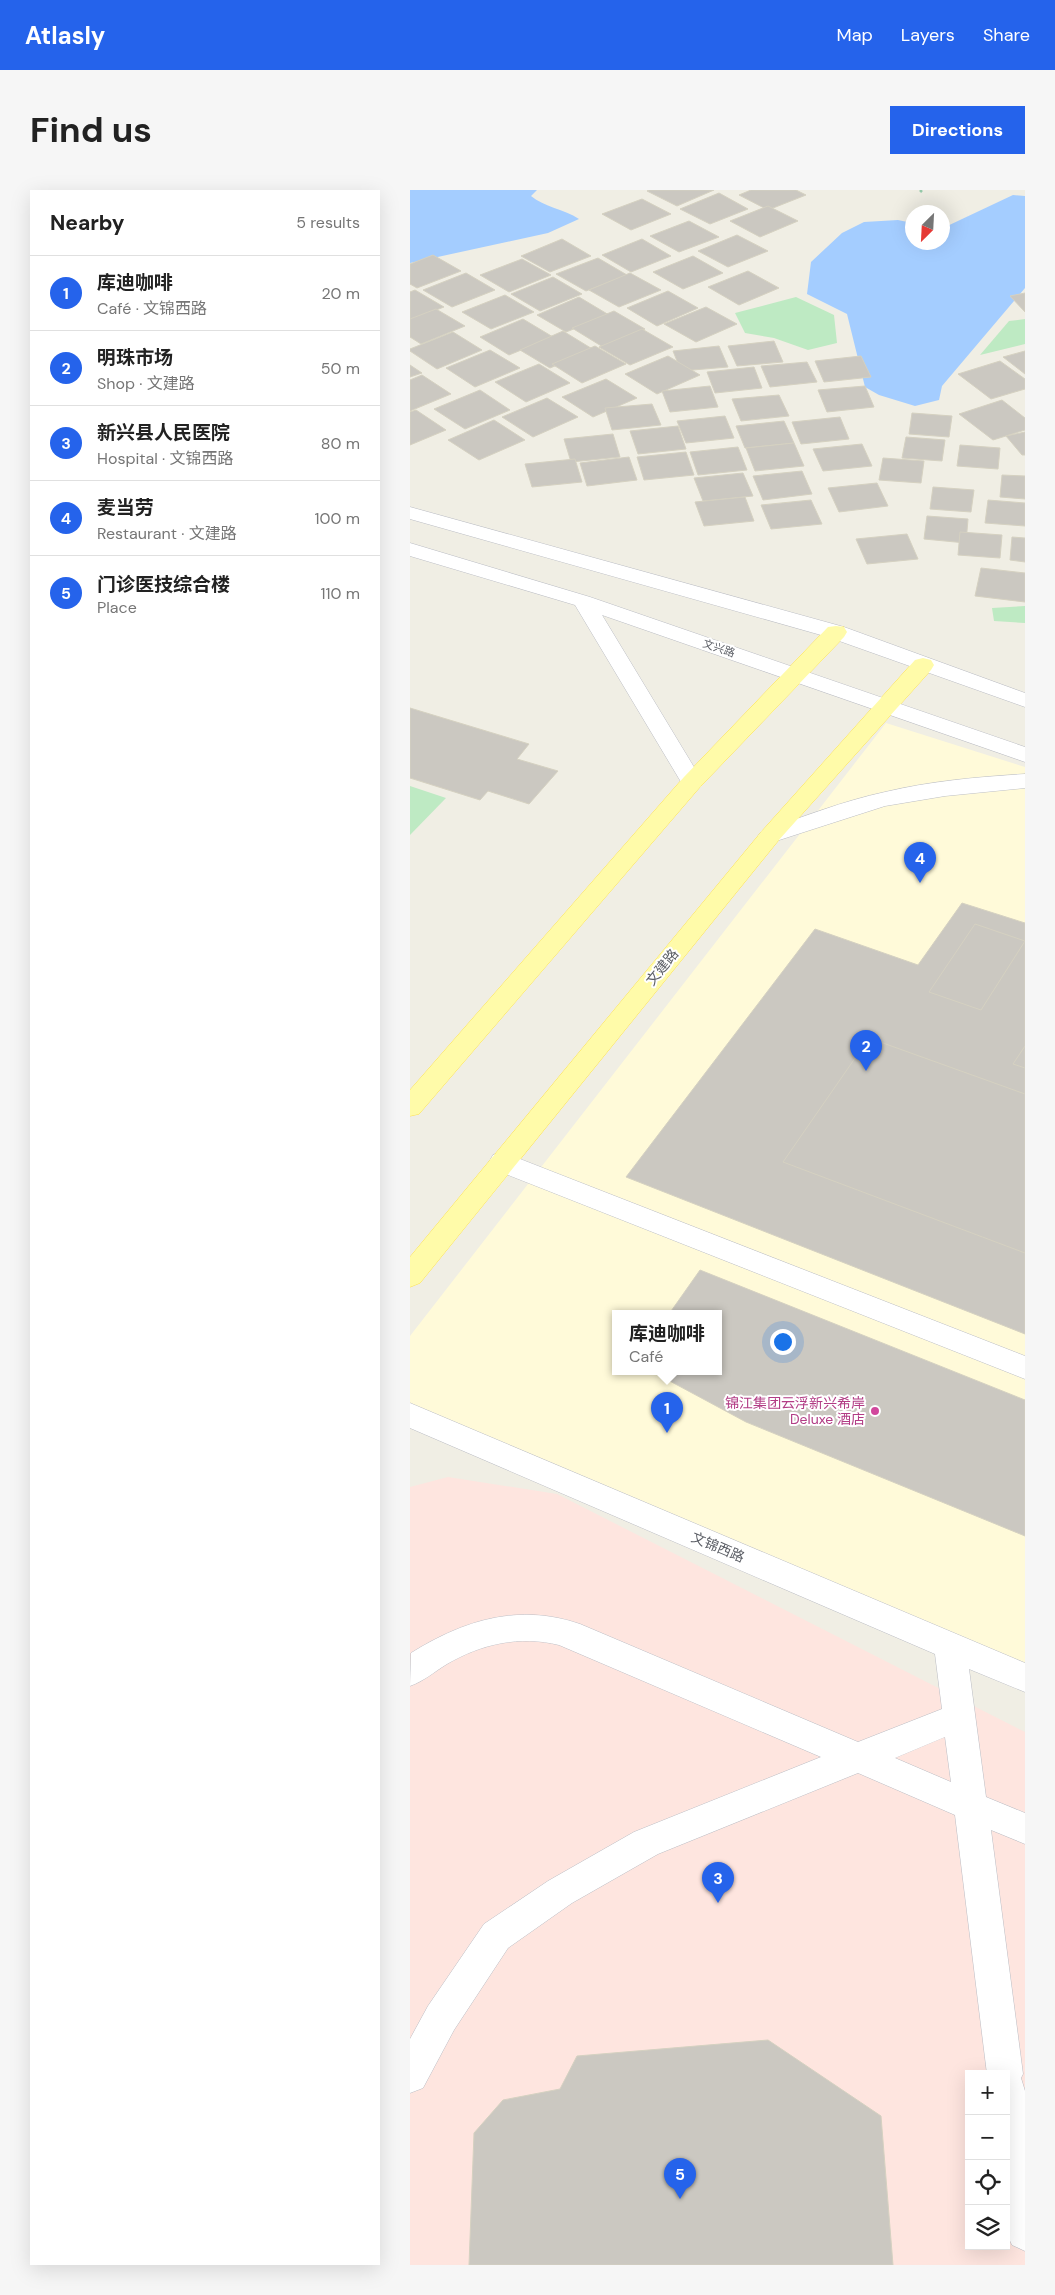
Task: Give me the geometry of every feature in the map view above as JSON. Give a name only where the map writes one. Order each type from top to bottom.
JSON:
[{"type":"main road","points":[[410,1107],[692,782],[836,632]]},
{"type":"main road","name":"文建路","points":[[410,1276],[770,836],[923,665]]},
{"type":"street","points":[[410,513],[836,632],[923,665],[1025,700]]},
{"type":"street","name":"文兴路","points":[[410,549],[583,601],[1025,755]]},
{"type":"street","points":[[583,601],[692,782]]},
{"type":"street","points":[[770,836],[866,804],[993,783],[1025,781]]},
{"type":"street","points":[[502,1162],[1025,1368]]},
{"type":"street","name":"文锦西路","points":[[410,1415],[1025,1678]]},
{"type":"street","points":[[410,1672],[423,1662],[476,1634],[528,1626],[570,1634],[1025,1829]]},
{"type":"street","points":[[950,1646],[1004,2070]]},
{"type":"street","points":[[410,2075],[441,2018],[496,1936],[560,1892],[646,1843],[959,1717]]},
{"type":"street","points":[[1010,2080],[1025,2087]]},
{"type":"street","points":[[1010,2115],[1025,2232]]},
{"type":"shaded area","points":[[886,723],[1025,767],[1025,1678],[410,1415],[410,1336]]},
{"type":"shaded area","points":[[448,1477],[557,1494],[1025,1732],[1025,2265],[410,2265],[410,1487]]},
{"type":"green space","points":[[796,297],[834,315],[837,343],[808,350],[774,338],[745,333],[735,313]]},
{"type":"green space","points":[[1025,319],[1025,344],[980,355],[1009,321]]},
{"type":"green space","points":[[1025,606],[1025,623],[994,621],[992,608]]},
{"type":"green space","points":[[410,786],[446,798],[410,835]]},
{"type":"water","points":[[410,190],[537,190],[531,196],[536,200],[579,219],[548,233],[410,263]]},
{"type":"water","points":[[1013,195],[1025,196],[1025,288],[942,386],[939,400],[915,406],[879,395],[865,387],[847,314],[807,294],[811,262],[842,233],[864,222],[898,220],[905,222],[905,250],[950,250],[950,225]]},
{"type":"building","points":[[649,190],[714,190],[677,206],[647,191]]},
{"type":"building","points":[[751,190],[796,190],[806,195],[768,210],[739,195]]},
{"type":"building","points":[[719,193],[748,209],[710,224],[680,209]]},
{"type":"building","points":[[642,199],[671,214],[631,230],[602,214]]},
{"type":"building","points":[[768,206],[798,221],[760,237],[730,221]]},
{"type":"building","points":[[689,221],[719,237],[679,252],[650,236]]},
{"type":"building","points":[[737,235],[768,251],[728,267],[698,251]]},
{"type":"building","points":[[562,239],[591,256],[550,272],[521,256]]},
{"type":"building","points":[[642,239],[671,256],[631,272],[602,255]]},
{"type":"building","points":[[433,255],[461,271],[417,288],[410,284],[410,264]]},
{"type":"building","points":[[693,256],[723,273],[683,289],[653,272]]},
{"type":"building","points":[[598,258],[627,275],[586,291],[556,274]]},
{"type":"building","points":[[522,259],[551,275],[509,292],[480,275]]},
{"type":"building","points":[[748,271],[779,288],[739,305],[708,287]]},
{"type":"building","points":[[466,273],[495,290],[452,307],[423,290]]},
{"type":"building","points":[[630,273],[661,290],[619,307],[589,290]]},
{"type":"building","points":[[553,277],[582,294],[540,311],[511,294]]},
{"type":"building","points":[[415,290],[444,307],[410,320],[410,292]]},
{"type":"building","points":[[668,291],[698,308],[657,326],[627,308]]},
{"type":"building","points":[[1025,293],[1025,312],[1010,296]]},
{"type":"building","points":[[505,295],[534,312],[491,329],[462,312]]},
{"type":"building","points":[[579,297],[609,315],[566,332],[537,315]]},
{"type":"building","points":[[706,307],[737,324],[696,342],[664,324]]},
{"type":"building","points":[[436,309],[465,326],[421,344],[410,337],[410,319]]},
{"type":"building","points":[[614,311],[645,329],[603,347],[572,328]]},
{"type":"building","points":[[523,319],[553,337],[509,355],[480,337]]},
{"type":"building","points":[[642,329],[673,347],[630,365],[599,347]]},
{"type":"building","points":[[563,331],[594,350],[550,368],[520,350]]},
{"type":"building","points":[[453,332],[482,350],[437,369],[410,351],[410,349]]},
{"type":"building","points":[[774,341],[783,362],[737,366],[728,346]]},
{"type":"building","points":[[595,346],[626,364],[582,383],[552,364]]},
{"type":"building","points":[[719,346],[728,367],[681,371],[673,351]]},
{"type":"building","points":[[490,350],[520,368],[475,387],[446,368]]},
{"type":"building","points":[[1025,351],[1025,374],[1003,357]]},
{"type":"building","points":[[668,356],[700,375],[657,394],[625,374]]},
{"type":"building","points":[[861,356],[871,377],[824,382],[815,361]]},
{"type":"building","points":[[1000,361],[1025,379],[1025,389],[991,399],[958,374]]},
{"type":"building","points":[[807,362],[817,382],[770,387],[761,366]]},
{"type":"building","points":[[539,364],[570,383],[526,402],[495,382]]},
{"type":"building","points":[[410,365],[422,373],[410,377]]},
{"type":"building","points":[[754,367],[762,388],[715,393],[707,372]]},
{"type":"building","points":[[422,375],[451,394],[410,411],[410,380]]},
{"type":"building","points":[[606,379],[637,398],[593,417],[562,397]]},
{"type":"building","points":[[710,386],[718,407],[670,412],[662,391]]},
{"type":"building","points":[[865,386],[874,407],[827,412],[818,390]]},
{"type":"building","points":[[480,390],[510,410],[465,429],[434,409]]},
{"type":"building","points":[[779,395],[789,416],[741,421],[732,399]]},
{"type":"building","points":[[547,398],[578,417],[533,437],[502,417]]},
{"type":"building","points":[[1002,400],[1025,418],[1025,430],[993,440],[959,414]]},
{"type":"building","points":[[652,404],[661,425],[612,430],[605,408]]},
{"type":"building","points":[[416,410],[446,430],[410,445],[410,412]]},
{"type":"building","points":[[912,413],[952,416],[949,437],[909,434]]},
{"type":"building","points":[[725,416],[734,438],[686,443],[677,421]]},
{"type":"building","points":[[840,417],[849,439],[801,444],[792,422]]},
{"type":"building","points":[[494,420],[525,440],[479,460],[448,440]]},
{"type":"building","points":[[784,421],[794,443],[745,448],[736,426]]},
{"type":"building","points":[[678,426],[686,449],[638,454],[630,431]]},
{"type":"building","points":[[1025,432],[1025,455],[1022,455],[1006,436]]},
{"type":"building","points":[[613,434],[620,457],[571,462],[564,439]]},
{"type":"building","points":[[906,437],[945,440],[942,461],[902,458]]},
{"type":"building","points":[[794,443],[804,466],[755,471],[746,448]]},
{"type":"building","points":[[862,444],[872,466],[823,471],[813,449]]},
{"type":"building","points":[[960,445],[1000,448],[998,469],[957,466]]},
{"type":"building","points":[[738,447],[747,470],[698,475],[690,452]]},
{"type":"building","points":[[686,452],[694,475],[644,480],[637,457]]},
{"type":"building","points":[[629,457],[637,480],[587,486],[580,463]]},
{"type":"building","points":[[883,458],[924,461],[921,483],[879,480]]},
{"type":"building","points":[[575,459],[582,482],[532,487],[525,464]]},
{"type":"building","points":[[802,471],[812,494],[763,500],[753,476]]},
{"type":"building","points":[[743,473],[753,496],[703,501],[694,478]]},
{"type":"building","points":[[1002,475],[1025,476],[1025,499],[1000,497]]},
{"type":"building","points":[[877,483],[888,506],[839,512],[828,488]]},
{"type":"building","points":[[933,487],[974,490],[971,512],[930,509]]},
{"type":"building","points":[[745,497],[754,521],[704,526],[695,502]]},
{"type":"building","points":[[811,500],[822,524],[771,529],[761,505]]},
{"type":"building","points":[[988,500],[1025,503],[1025,526],[985,523]]},
{"type":"building","points":[[927,516],[968,519],[966,543],[924,539]]},
{"type":"building","points":[[960,532],[1002,535],[1000,558],[958,555]]},
{"type":"building","points":[[907,534],[918,559],[867,564],[856,539]]},
{"type":"building","points":[[1012,537],[1025,538],[1025,562],[1010,560]]},
{"type":"building","points":[[981,568],[1025,573],[1025,602],[975,596]]},
{"type":"building","points":[[410,708],[529,744],[517,759],[558,771],[529,804],[488,791],[480,800],[410,778]]},
{"type":"building","points":[[962,903],[1025,923],[1025,1334],[626,1177],[815,929],[918,965]]},
{"type":"building","points":[[975,924],[1025,941],[981,1010],[929,992]]},
{"type":"building","points":[[869,1038],[1025,1094],[1025,1253],[783,1162]]},
{"type":"building","points":[[1025,1046],[1025,1068],[1013,1064]]},
{"type":"building","name":"锦江集团云浮新兴希岸 Deluxe 酒店","points":[[700,1270],[1025,1400],[1025,1536],[746,1422],[659,1375],[722,1375],[722,1310],[672,1310]]},
{"type":"building","points":[[768,2040],[881,2116],[893,2265],[469,2265],[474,2133],[503,2100],[560,2089],[577,2056]]},
{"type":"place","name":"麦当劳","points":[[920,883]]},
{"type":"place","name":"明珠市场","points":[[866,1071]]},
{"type":"place","name":"锦江集团云浮新兴希岸 Deluxe 酒店","points":[[875,1411]]},
{"type":"place","name":"库迪咖啡","points":[[667,1433]]},
{"type":"place","name":"新兴县人民医院","points":[[718,1903]]},
{"type":"place","name":"门诊医技综合楼","points":[[680,2199]]}]
